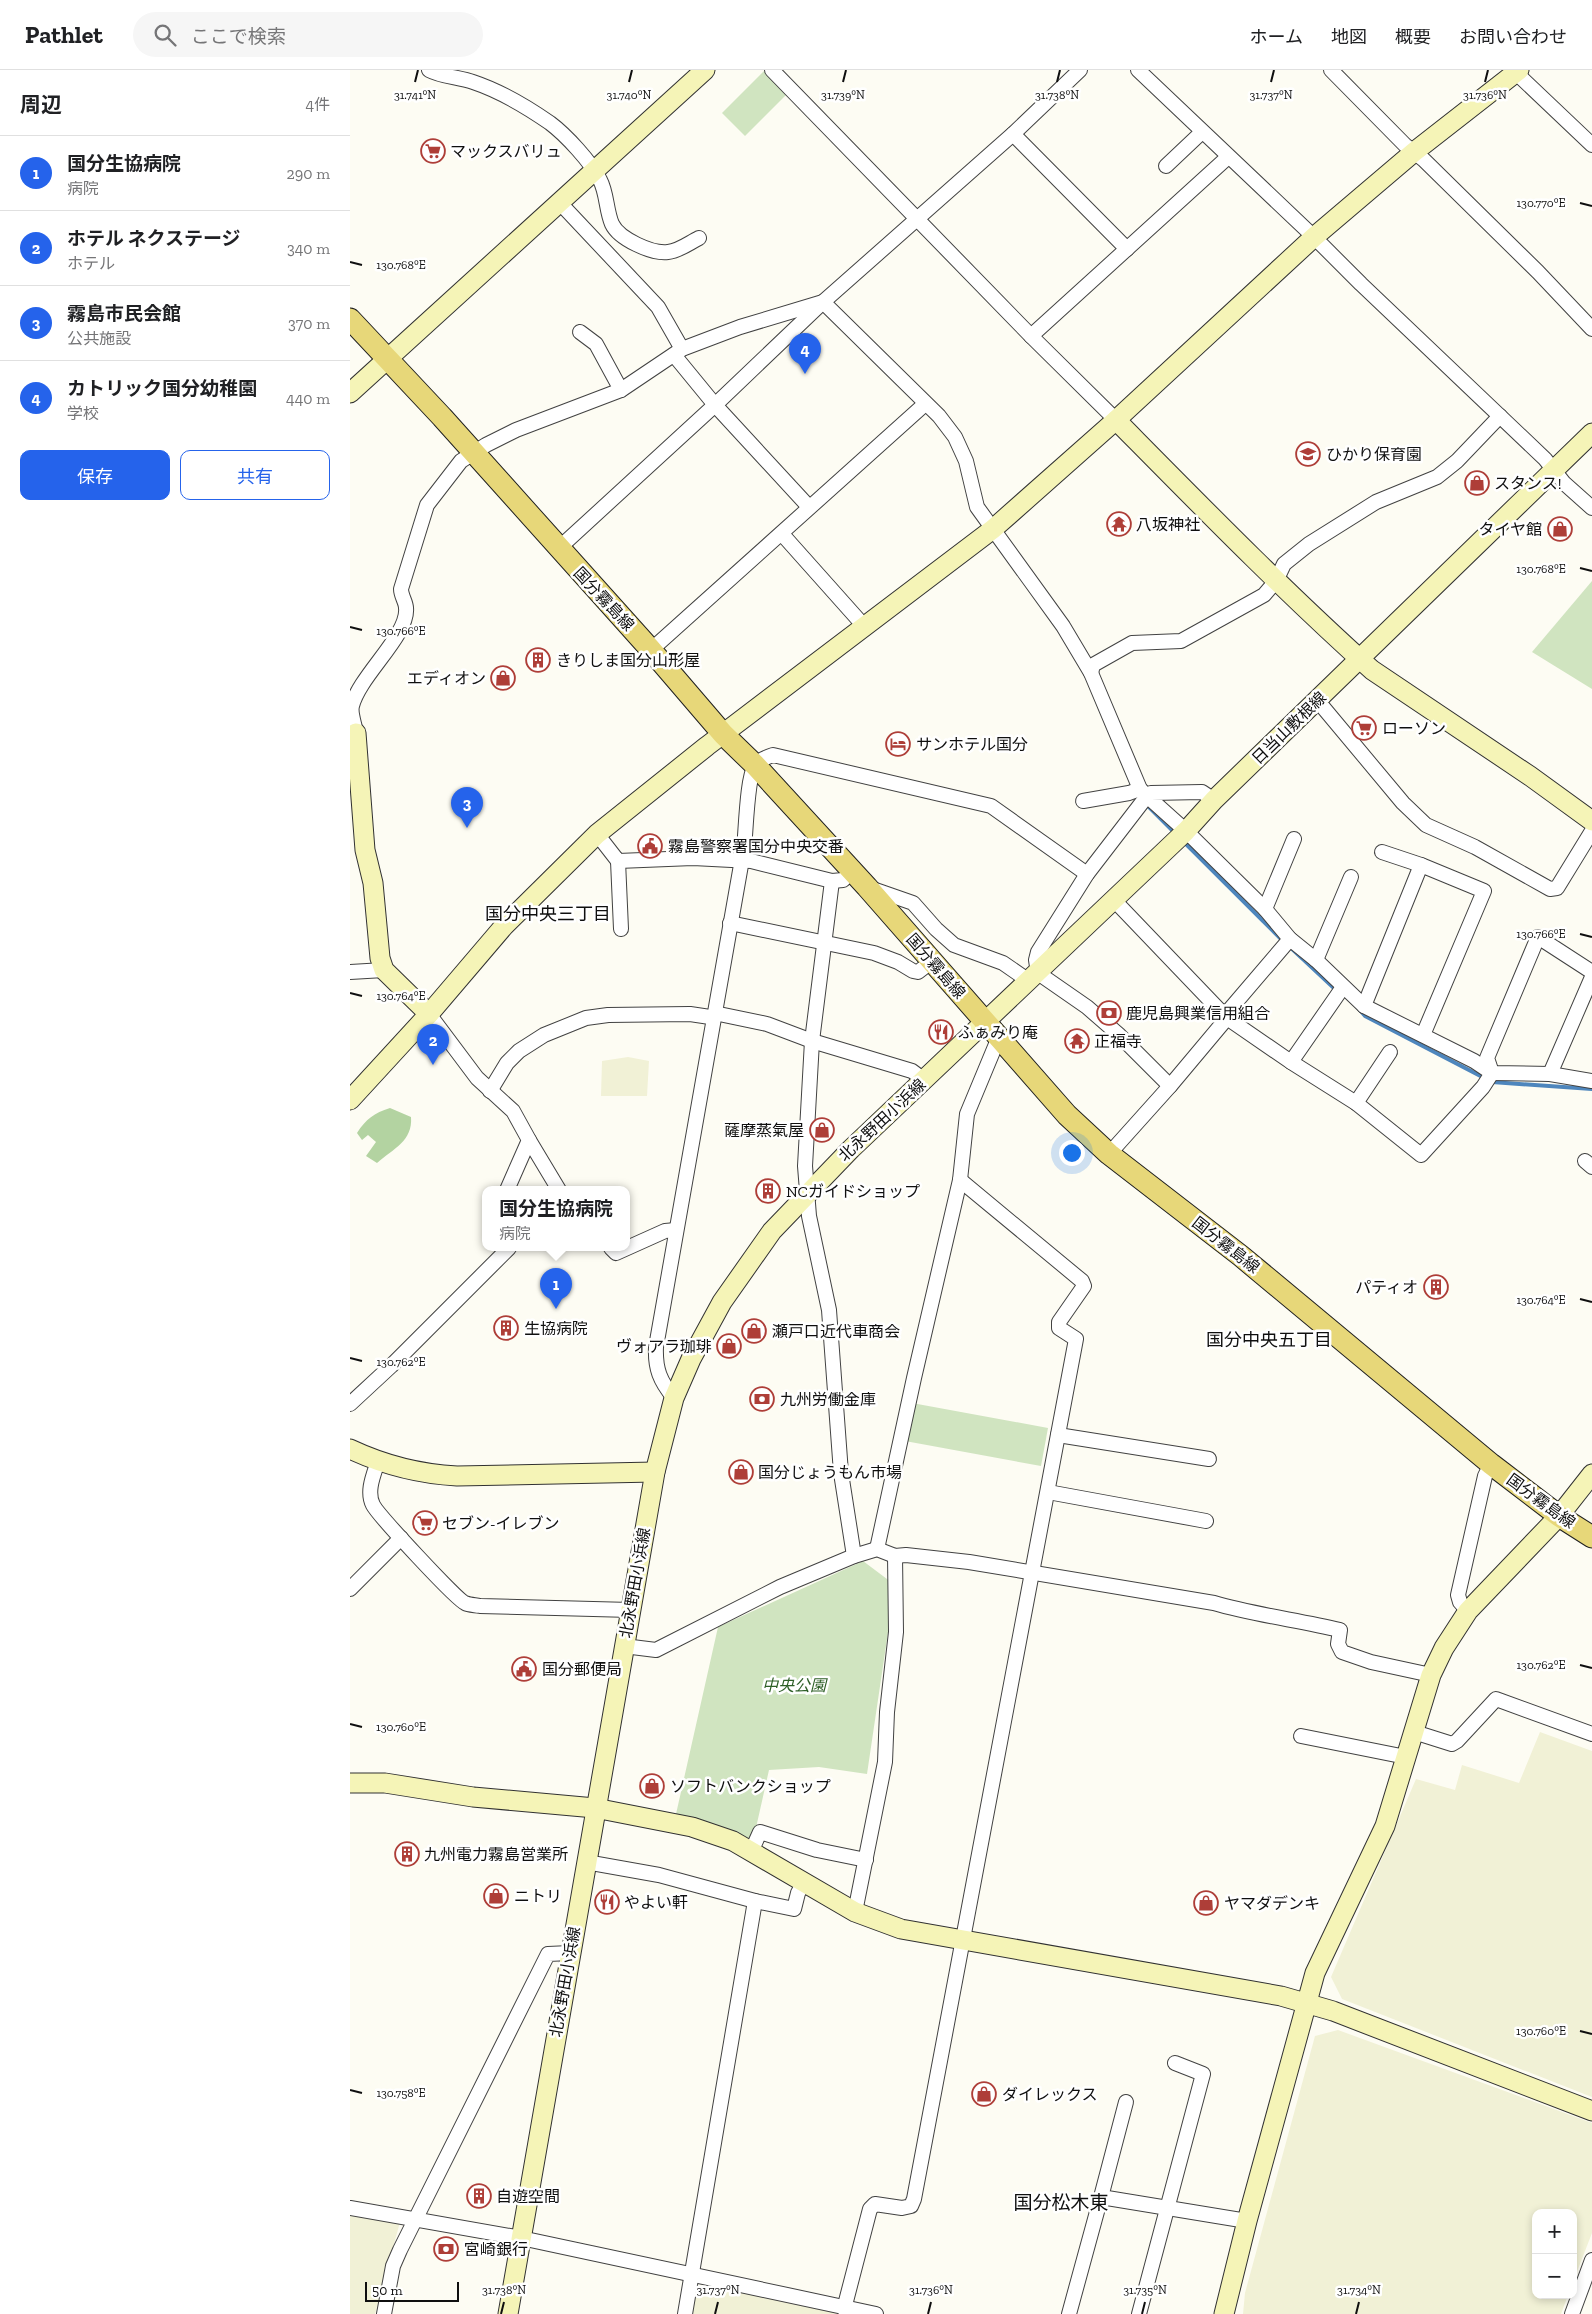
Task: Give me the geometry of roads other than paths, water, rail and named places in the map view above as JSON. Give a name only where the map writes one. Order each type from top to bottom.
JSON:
[{"type":"main road","name":"国分霧島線","points":[[350,319],[474,453],[558,549],[651,650],[723,734],[755,765],[842,876],[867,887],[1067,1115],[1109,1154],[1241,1256],[1491,1464],[1559,1516],[1592,1537]]},
{"type":"street","points":[[429,70],[436,74],[452,75],[495,90],[558,130],[595,172],[601,182],[612,224],[620,234],[631,241],[644,248],[665,253],[674,251],[699,238]]},
{"type":"street","points":[[350,393],[560,204],[705,70]]},
{"type":"street","points":[[772,70],[1031,336],[1276,581],[1372,670],[1530,776],[1592,821]]},
{"type":"street","points":[[558,549],[715,405],[823,302],[1013,134],[1080,70]]},
{"type":"street","points":[[1138,70],[1228,157],[1314,236],[1361,284],[1545,459],[1554,471],[1592,508]]},
{"type":"street","points":[[1331,70],[1538,272],[1592,329]]},
{"type":"street","points":[[350,1100],[429,1014],[504,926],[597,834],[723,734],[993,528],[1116,420],[1314,236],[1414,152],[1516,71],[1592,145]]},
{"type":"street","points":[[1166,166],[1202,132]]},
{"type":"street","points":[[1013,134],[1127,248]]},
{"type":"street","points":[[1031,336],[1228,157]]},
{"type":"street","points":[[560,204],[658,307],[678,352],[715,405],[809,507]]},
{"type":"street","points":[[557,1186],[512,1111],[477,1078],[429,1014],[384,970],[380,958],[373,883],[355,793],[351,708],[359,690],[403,624],[406,607],[401,589],[427,505],[461,461],[516,430],[621,390],[678,352],[740,327],[823,302]]},
{"type":"street","points":[[823,302],[939,416],[955,437],[966,461],[977,507],[1062,626],[1091,673],[1143,798],[1181,835],[1265,909],[1287,943],[1316,960],[1340,993],[1423,1035],[1488,1079],[1550,1074],[1592,1081]]},
{"type":"street","points":[[580,332],[596,344],[621,390]]},
{"type":"street","points":[[651,650],[925,404]]},
{"type":"street","points":[[1091,673],[1093,665],[1132,643],[1180,641],[1264,595],[1276,581],[1284,564],[1309,544],[1376,502],[1437,477],[1456,461],[1500,416]]},
{"type":"street","name":"日当山敷根線","points":[[992,1029],[1034,977],[1592,433]]},
{"type":"street","points":[[782,534],[864,626]]},
{"type":"street","points":[[1317,700],[1403,803],[1426,826],[1475,847],[1550,889],[1557,888],[1592,831]]},
{"type":"street","points":[[674,1398],[662,1383],[655,1359],[745,838],[749,783],[755,765],[763,758],[773,755],[991,806],[1087,874]]},
{"type":"street","points":[[1034,977],[1038,952],[1087,874],[1143,798],[1151,793],[1202,792],[1214,800]]},
{"type":"street","points":[[1083,801],[1129,793],[1143,798]]},
{"type":"street","points":[[597,834],[618,861],[621,929]]},
{"type":"street","points":[[1265,909],[1294,838]]},
{"type":"street","points":[[1382,852],[1421,865],[1484,891],[1423,1035]]},
{"type":"street","points":[[618,861],[693,858],[751,861],[842,876],[824,942],[812,1041],[805,1144],[809,1216],[829,1310],[841,1473],[854,1556]]},
{"type":"street","points":[[1364,1006],[1421,865]]},
{"type":"street","points":[[1316,960],[1351,878]]},
{"type":"street","points":[[867,887],[913,903],[936,930],[954,945],[1034,977],[1086,1007],[1118,1034],[1170,1086]]},
{"type":"street","points":[[1113,899],[1226,1016],[1291,1062],[1356,1103],[1421,1155],[1488,1079],[1487,1058],[1538,937],[1592,972]]},
{"type":"street","points":[[730,923],[874,953],[918,972],[932,962]]},
{"type":"street","points":[[1109,1154],[1170,1086],[1287,943]]},
{"type":"street","points":[[350,972],[384,970]]},
{"type":"street","points":[[1550,1074],[1592,977]]},
{"type":"street","points":[[1291,1062],[1340,993]]},
{"type":"street","points":[[490,1091],[507,1063],[519,1051],[544,1035],[586,1018],[651,1013],[690,1014],[710,1017],[714,1015],[767,1024],[812,1041],[912,1071],[924,1080]]},
{"type":"street","points":[[876,1549],[960,1180],[967,1114],[992,1029]]},
{"type":"street","name":"北永野田小浜線","points":[[508,2314],[655,1472],[674,1398],[705,1331],[722,1302],[772,1231],[851,1149],[924,1080],[992,1029]]},
{"type":"street","points":[[1356,1103],[1390,1052]]},
{"type":"street","points":[[509,1186],[529,1140]]},
{"type":"street","points":[[844,2309],[870,2209],[875,2204],[902,2208],[911,2206],[914,2198],[1076,1338],[1059,1328],[1059,1322],[1084,1286],[1082,1280],[960,1180]]},
{"type":"street","points":[[630,1247],[665,1231],[676,1230]]},
{"type":"street","points":[[350,1404],[391,1366],[506,1251]]},
{"type":"street","points":[[1058,1435],[1209,1459]]},
{"type":"street","points":[[350,1449],[378,1461],[432,1474],[457,1476],[655,1472]]},
{"type":"street","points":[[378,1461],[371,1484],[370,1496],[373,1506],[464,1603],[480,1606],[630,1610]]},
{"type":"street","points":[[1468,1611],[1460,1602],[1458,1595],[1485,1476],[1491,1464]]},
{"type":"street","points":[[1224,2314],[1247,2221],[1315,1973],[1385,1826],[1431,1675],[1444,1648],[1468,1611],[1559,1516],[1592,1474]]},
{"type":"street","points":[[1048,1492],[1206,1521]]},
{"type":"street","points":[[350,1589],[401,1538]]},
{"type":"street","points":[[624,1646],[656,1650],[780,1586],[876,1549],[895,1556],[969,1562],[1214,1603],[1236,1610],[1340,1630],[1338,1644],[1342,1652],[1371,1662],[1431,1675]]},
{"type":"street","points":[[854,1912],[885,1762],[887,1712],[896,1632],[895,1556]]},
{"type":"street","points":[[1414,1732],[1452,1744],[1496,1699],[1592,1734]]},
{"type":"street","points":[[1301,1736],[1406,1757]]},
{"type":"street","points":[[350,1783],[385,1783],[473,1796],[595,1808],[692,1827],[733,1841],[803,1884],[854,1912],[901,1928],[1281,1996],[1333,2011],[1592,2111]]},
{"type":"street","points":[[751,1852],[760,1832],[817,1850],[866,1860]]},
{"type":"street","points":[[586,1862],[659,1875],[755,1901],[794,1909],[803,1884]]},
{"type":"street","points":[[685,2314],[755,1901]]},
{"type":"street","points":[[384,2314],[393,2266],[548,1954],[570,1953]]},
{"type":"street","points":[[1139,2314],[1203,2074],[1175,2063]]},
{"type":"street","points":[[1069,2314],[1126,2102]]},
{"type":"street","points":[[1101,2197],[1247,2221]]},
{"type":"street","points":[[350,2208],[521,2238],[844,2309],[876,2314]]},
{"type":"street","points":[[1572,2314],[1592,2260]]},
{"type":"waterway","points":[[1145,803],[1175,833]]},
{"type":"waterway","points":[[1184,842],[1283,941]]},
{"type":"waterway","points":[[1290,947],[1336,990]]},
{"type":"waterway","points":[[1359,1009],[1365,1016],[1492,1082],[1592,1089]]},
{"type":"place","name":"マックスバリュ","points":[[433,151]]},
{"type":"place","name":"カトリック国分幼稚園","points":[[805,374]]},
{"type":"place","name":"ひかり保育園","points":[[1308,454]]},
{"type":"place","name":"スタンス!","points":[[1477,483]]},
{"type":"place","name":"八坂神社","points":[[1119,524]]},
{"type":"place","name":"タイヤ館","points":[[1560,529]]},
{"type":"place","name":"きりしま国分山形屋","points":[[538,660]]},
{"type":"place","name":"エディオン","points":[[503,678]]},
{"type":"place","name":"ローソン","points":[[1364,728]]},
{"type":"place","name":"サンホテル国分","points":[[898,744]]},
{"type":"place","name":"霧島市民会館","points":[[467,828]]},
{"type":"place","name":"霧島警察署国分中央交番","points":[[650,846]]},
{"type":"place","name":"鹿児島興業信用組合","points":[[1109,1013]]},
{"type":"place","name":"ふぁみり庵","points":[[941,1032]]},
{"type":"place","name":"正福寺","points":[[1077,1041]]},
{"type":"place","name":"ホテル ネクステージ","points":[[433,1065]]},
{"type":"place","name":"薩摩蒸氣屋","points":[[822,1130]]},
{"type":"place","name":"NCガイドショップ","points":[[768,1191]]},
{"type":"place","name":"パティオ","points":[[1436,1287]]},
{"type":"place","name":"国分生協病院","points":[[556,1309]]},
{"type":"place","name":"生協病院","points":[[506,1328]]},
{"type":"place","name":"瀬戸口近代車商会","points":[[754,1331]]},
{"type":"place","name":"ヴォアラ珈琲","points":[[729,1346]]},
{"type":"place","name":"九州労働金庫","points":[[762,1399]]},
{"type":"place","name":"国分じょうもん市場","points":[[741,1472]]},
{"type":"place","name":"セブン-イレブン","points":[[425,1523]]},
{"type":"place","name":"国分郵便局","points":[[524,1669]]},
{"type":"place","name":"ソフトバンクショップ","points":[[652,1786]]},
{"type":"place","name":"九州電力霧島営業所","points":[[407,1854]]},
{"type":"place","name":"ニトリ","points":[[496,1896]]},
{"type":"place","name":"やよい軒","points":[[607,1902]]},
{"type":"place","name":"ヤマダデンキ","points":[[1206,1903]]},
{"type":"place","name":"ダイレックス","points":[[984,2094]]},
{"type":"place","name":"自遊空間","points":[[479,2196]]},
{"type":"place","name":"宮崎銀行","points":[[446,2249]]},
{"type":"district","name":"国分中央三丁目","points":[[548,914]]},
{"type":"district","name":"国分中央五丁目","points":[[1269,1340]]},
{"type":"district","name":"国分松木東","points":[[1061,2202]]},
{"type":"park label","name":"中央公園","points":[[794,1685]]}]
